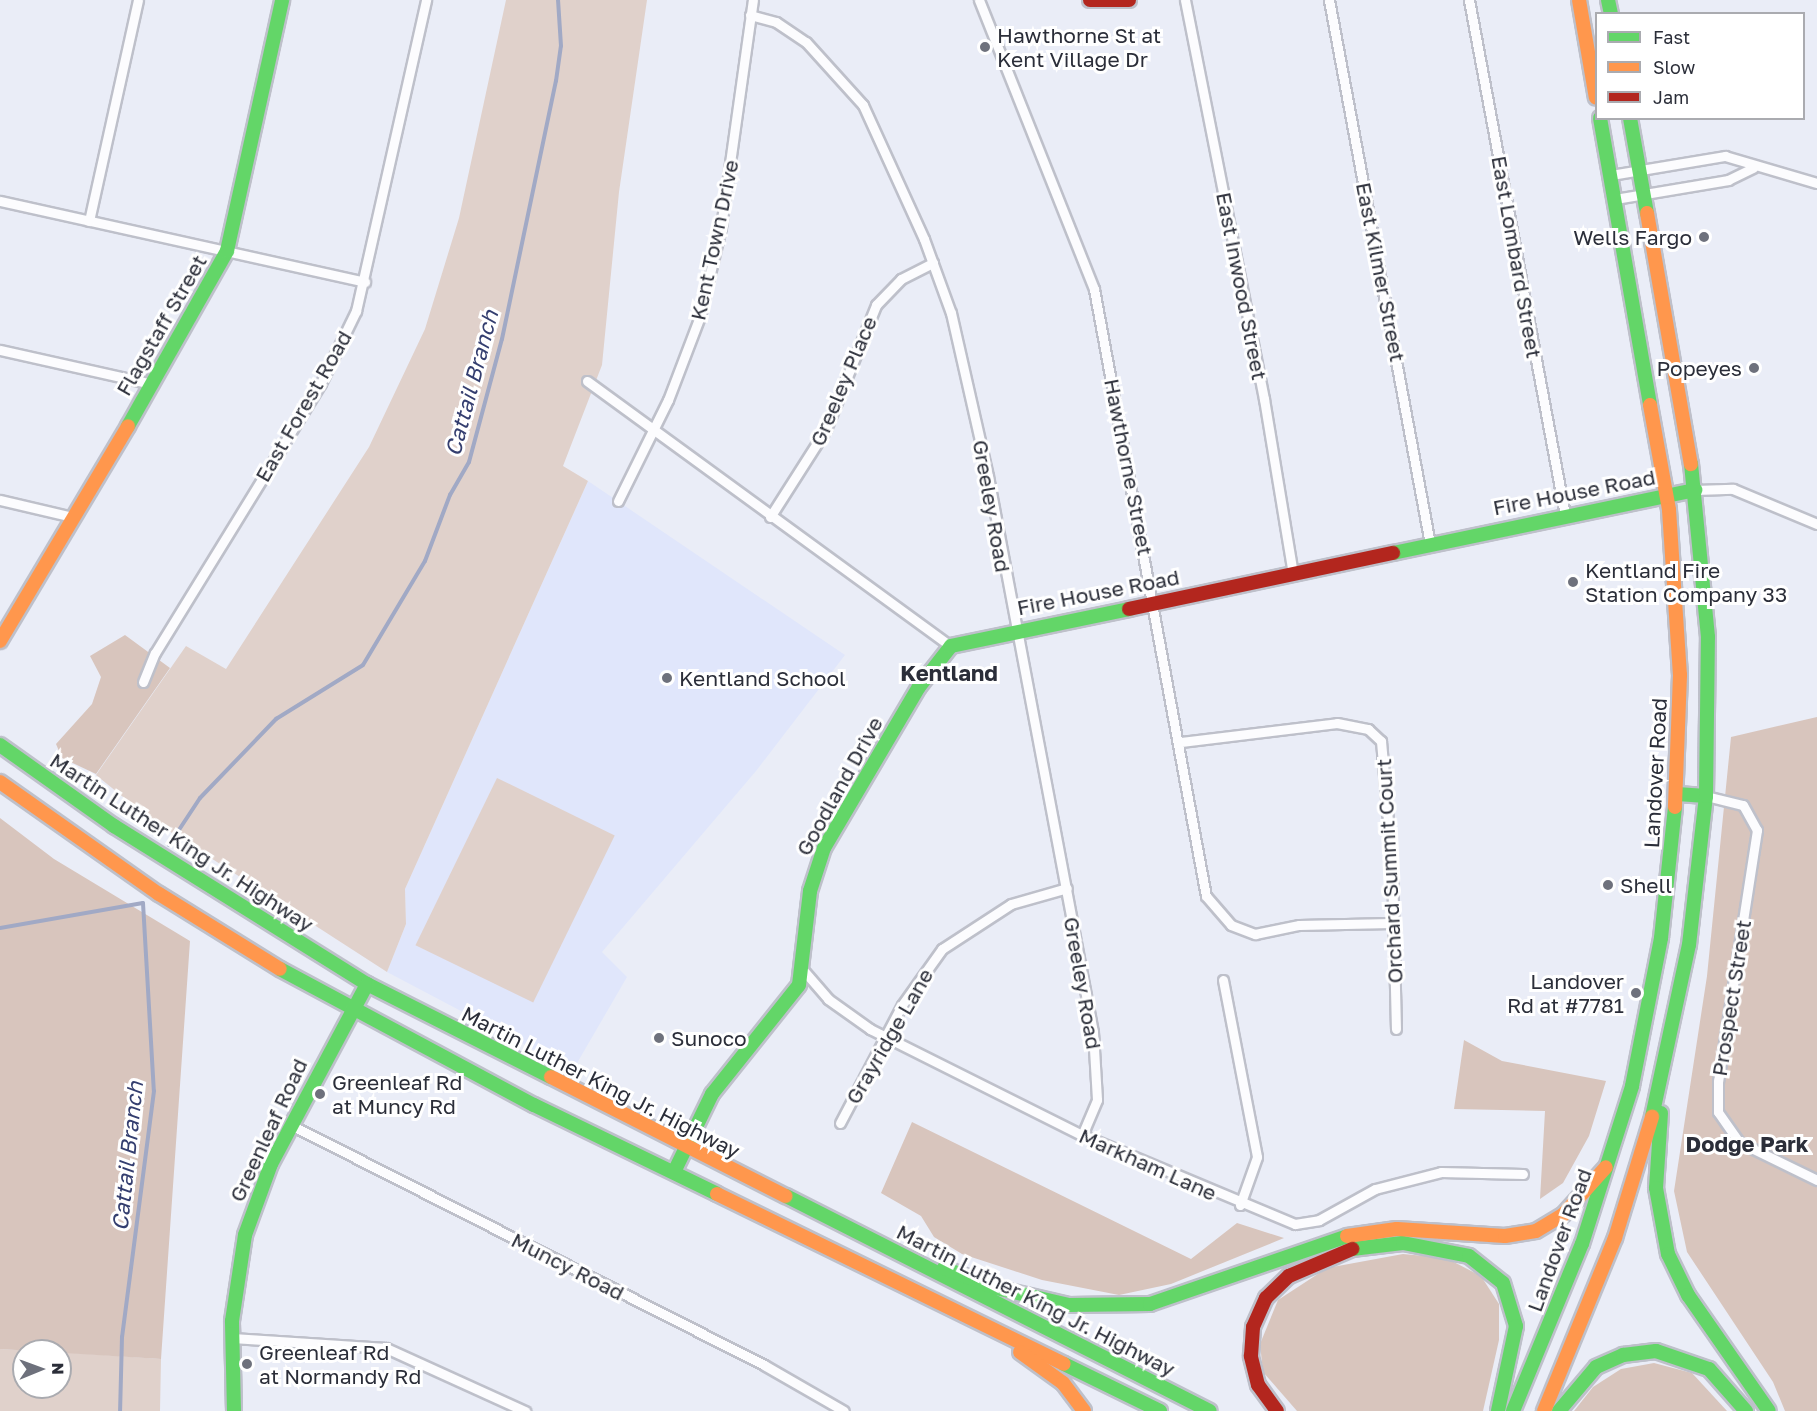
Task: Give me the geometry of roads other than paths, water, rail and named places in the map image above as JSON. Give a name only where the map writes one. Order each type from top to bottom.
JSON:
[{"type":"main road","name":"Flagstaff Street","points":[[0,641],[152,384],[200,308],[227,251],[282,0]]},
{"type":"main road","points":[[1090,0],[1129,0]]},
{"type":"main road","points":[[1579,0],[1595,92]]},
{"type":"main road","name":"Landover Road","points":[[1513,1411],[1572,1273],[1610,1162],[1653,985],[1677,794],[1680,675],[1667,495],[1600,120]]},
{"type":"main road","points":[[1630,120],[1695,490],[1708,646],[1706,796],[1689,945],[1666,1066],[1656,1171],[1662,1238],[1688,1295],[1769,1411]]},
{"type":"main road","name":"Fire House Road","points":[[951,646],[1565,515],[1695,490]]},
{"type":"main road","name":"Goodland Drive","points":[[674,1172],[718,1086],[778,1017],[804,971],[810,891],[824,848],[919,687],[951,646]]},
{"type":"main road","name":"Martin Luther King Jr. Highway","points":[[0,745],[114,826],[367,984],[685,1148],[1210,1411]]},
{"type":"main road","name":"Martin Luther King Jr. Highway","points":[[0,782],[159,894],[352,1008],[534,1106],[674,1172],[1160,1411]]},
{"type":"main road","points":[[1677,794],[1706,796]]},
{"type":"main road","name":"Greenleaf Road","points":[[234,1411],[233,1338],[245,1235],[291,1125],[352,1008],[367,984]]},
{"type":"main road","points":[[1544,1411],[1615,1238],[1666,1066]]},
{"type":"main road","points":[[889,1250],[1050,1302],[1135,1306],[1179,1298],[1364,1232],[1412,1229],[1505,1236],[1536,1231],[1563,1215],[1610,1162]]},
{"type":"main road","points":[[1277,1411],[1258,1385],[1251,1356],[1253,1327],[1266,1298],[1289,1276],[1318,1260],[1396,1244],[1469,1256],[1503,1283],[1516,1326],[1498,1411]]},
{"type":"main road","points":[[921,1294],[1043,1366],[1084,1411]]},
{"type":"main road","points":[[1559,1411],[1596,1367],[1623,1355],[1656,1351],[1709,1369],[1746,1411]]},
{"type":"street","points":[[89,221],[138,0]]},
{"type":"street","name":"East Forest Road","points":[[143,682],[155,653],[321,383],[365,282],[426,0]]},
{"type":"street","name":"Kent Town Drive","points":[[618,501],[686,358],[711,272],[753,0]]},
{"type":"street","name":"Hawthorne Street","points":[[979,0],[1086,260],[1155,603],[1206,896],[1216,912],[1255,934],[1299,925],[1391,923]]},
{"type":"street","name":"East Inwood Street","points":[[1185,0],[1264,399],[1293,574]]},
{"type":"street","name":"East Kilmer Street","points":[[1329,0],[1430,544]]},
{"type":"street","name":"East Lombard Street","points":[[1469,0],[1565,515]]},
{"type":"street","name":"Greeley Road","points":[[750,15],[790,31],[844,78],[880,138],[933,263],[969,384],[1015,631],[1067,888],[1098,1086],[1094,1114],[1082,1135]]},
{"type":"street","points":[[1611,175],[1725,156],[1753,168],[1817,183]]},
{"type":"street","points":[[1615,199],[1728,180],[1753,168]]},
{"type":"street","points":[[0,201],[365,282]]},
{"type":"street","name":"Greeley Place","points":[[770,517],[826,429],[876,305],[901,279],[933,263]]},
{"type":"street","points":[[0,350],[152,384]]},
{"type":"street","points":[[588,381],[770,517],[951,646]]},
{"type":"street","points":[[1695,490],[1733,489],[1817,524]]},
{"type":"street","points":[[0,500],[73,517]]},
{"type":"street","name":"Orchard Summit Court","points":[[1181,742],[1337,723],[1368,729],[1381,741],[1386,760],[1396,1029]]},
{"type":"street","name":"Prospect Street","points":[[1706,796],[1743,805],[1757,830],[1718,1112],[1739,1142],[1817,1180]]},
{"type":"street","name":"Grayridge Lane","points":[[840,1124],[885,1036],[922,973],[967,928],[1011,904],[1067,888]]},
{"type":"street","name":"Markham Lane","points":[[804,971],[844,1012],[885,1036],[1082,1135],[1240,1205],[1294,1224],[1319,1220],[1375,1190],[1441,1172],[1523,1174]]},
{"type":"street","points":[[1223,980],[1257,1157],[1240,1205]]},
{"type":"street","name":"Muncy Road","points":[[291,1125],[764,1365],[844,1411]]},
{"type":"street","points":[[233,1338],[379,1346],[525,1411]]},
{"type":"waterway","name":"Cattail Branch","points":[[169,845],[200,798],[276,719],[363,665],[425,561],[450,495],[469,462],[502,339],[556,81],[561,46],[558,0]]},
{"type":"waterway","name":"Cattail Branch","points":[[0,928],[143,903],[154,1091],[122,1337],[120,1411]]},
{"type":"place","name":"Hawthorne St at Kent Village Dr","points":[[985,47]]},
{"type":"place","name":"Wells Fargo","points":[[1704,237]]},
{"type":"place","name":"Popeyes","points":[[1754,368]]},
{"type":"place","name":"Kentland Fire Station Company 33","points":[[1573,582]]},
{"type":"place","name":"Kentland School","points":[[667,678]]},
{"type":"place","name":"Shell","points":[[1608,885]]},
{"type":"place","name":"Landover Rd at #7781","points":[[1636,993]]},
{"type":"place","name":"Sunoco","points":[[659,1038]]},
{"type":"place","name":"Greenleaf Rd at Muncy Rd","points":[[320,1094]]},
{"type":"place","name":"Greenleaf Rd at Normandy Rd","points":[[247,1364]]},
{"type":"district","name":"Kentland","points":[[949,673]]},
{"type":"district","name":"Dodge Park","points":[[1747,1144]]}]
